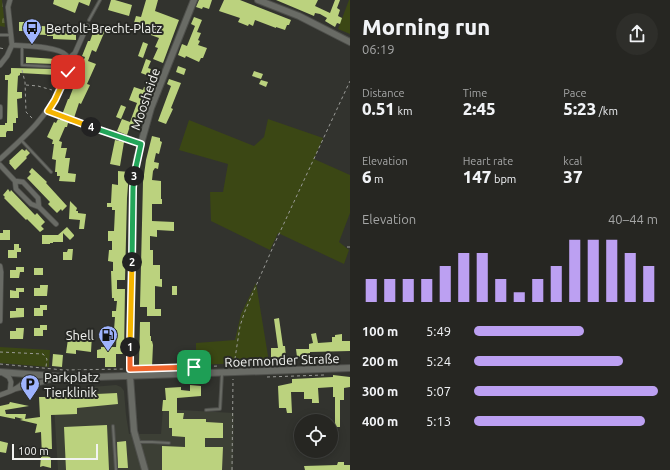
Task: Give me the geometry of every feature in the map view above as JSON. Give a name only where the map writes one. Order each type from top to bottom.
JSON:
[{"type":"street","points":[[0,65],[7,56],[12,45],[8,7],[10,0]]},
{"type":"street","name":"Moosheide","points":[[145,470],[137,442],[132,412],[130,376],[133,188],[137,158],[151,108],[194,0]]},
{"type":"street","points":[[258,0],[299,16],[350,42]]},
{"type":"street","points":[[68,59],[75,53],[87,26]]},
{"type":"street","points":[[0,159],[21,140],[48,111],[68,72],[68,59],[65,54],[56,50],[12,45]]},
{"type":"street","points":[[0,107],[0,116]]},
{"type":"street","points":[[0,165],[15,181],[16,189],[31,204],[39,207],[56,224]]},
{"type":"street","points":[[15,181],[23,182],[38,198],[39,207]]},
{"type":"street","points":[[0,266],[0,321]]},
{"type":"street","name":"Roermonder Straße","points":[[0,372],[65,377],[350,368]]},
{"type":"street","points":[[0,372],[9,377],[11,382],[10,392]]},
{"type":"street","points":[[0,395],[10,392],[23,384],[28,374]]},
{"type":"street","points":[[15,389],[28,388],[65,377]]},
{"type":"lane","points":[[89,20],[100,0]]},
{"type":"lane","points":[[0,36],[10,36]]},
{"type":"lane","points":[[22,46],[22,65],[54,67]]},
{"type":"lane","points":[[21,140],[51,172]]},
{"type":"lane","points":[[206,410],[220,410],[222,373]]},
{"type":"lane","points":[[113,426],[116,470]]},
{"type":"lane","points":[[137,442],[169,443]]},
{"type":"path","points":[[22,65],[26,85],[26,112],[37,123]]},
{"type":"path","points":[[234,367],[240,326],[245,311],[350,81]]},
{"type":"path","points":[[26,85],[38,86],[58,93]]},
{"type":"path","points":[[48,111],[141,144]]},
{"type":"path","points":[[0,352],[43,354],[46,359],[44,376]]},
{"type":"path","points":[[0,364],[64,370],[223,366]]},
{"type":"path","points":[[232,470],[233,378]]},
{"type":"shaded area","points":[[116,385],[121,387],[124,391],[129,434],[161,434],[163,409],[234,413],[233,470],[58,470],[53,390]]},
{"type":"green space","points":[[0,0],[2,0],[5,27],[0,26]]},
{"type":"green space","points":[[350,0],[350,34],[338,29]]},
{"type":"green space","points":[[268,119],[323,138],[314,159],[350,175],[350,213],[339,242],[349,250],[344,264],[278,233],[270,250],[211,221],[210,192],[223,192],[228,164],[179,150],[189,120],[254,146],[264,137]]},
{"type":"green space","points":[[256,283],[269,362],[196,365],[196,343],[235,340],[241,314]]},
{"type":"green space","points":[[0,347],[50,350],[49,367],[0,363]]},
{"type":"building","points":[[54,0],[91,0],[89,6],[79,2],[75,13],[53,4]]},
{"type":"building","points":[[111,0],[132,5],[129,16],[108,10]]},
{"type":"building","points":[[146,0],[158,0],[155,11],[179,20],[163,63],[153,59],[158,48],[155,47],[159,38],[151,35],[152,32],[133,26],[136,16],[141,17]]},
{"type":"building","points":[[199,0],[212,0],[209,9],[196,7]]},
{"type":"building","points":[[224,0],[240,0],[291,20],[285,30],[255,20],[253,26],[249,24],[248,26],[238,22],[240,18],[219,11]]},
{"type":"building","points":[[276,0],[318,0],[315,6],[330,13],[335,0],[340,0],[337,8],[340,10],[338,16],[342,18],[340,24],[337,23],[335,27],[325,21],[327,18],[320,14],[315,13],[314,16]]},
{"type":"building","points":[[194,17],[202,20],[197,32],[201,33],[198,40],[200,41],[198,45],[207,48],[203,58],[201,58],[199,62],[186,56],[185,58],[178,55],[182,44],[187,46],[195,26],[191,24]]},
{"type":"building","points":[[19,22],[28,22],[28,25],[56,27],[56,30],[76,31],[76,40],[53,39],[53,36],[47,35],[24,34],[24,31],[19,31]]},
{"type":"building","points":[[96,24],[108,29],[107,34],[104,33],[96,52],[92,50],[88,61],[96,64],[87,84],[90,85],[81,104],[79,103],[72,124],[68,123],[59,141],[62,142],[61,148],[67,148],[65,158],[70,158],[68,173],[76,174],[75,182],[59,181],[60,176],[57,176],[57,172],[55,172],[56,160],[52,159],[54,144],[52,144],[53,140],[47,137],[54,122],[56,123],[58,119],[60,120],[85,57],[82,56],[88,41],[90,41]]},
{"type":"building","points":[[143,42],[148,44],[143,58],[138,56]]},
{"type":"building","points":[[26,57],[55,59],[55,64],[26,63]]},
{"type":"building","points":[[146,59],[151,61],[148,68],[151,69],[149,76],[141,73]]},
{"type":"building","points":[[178,66],[186,69],[184,75],[176,72]]},
{"type":"building","points":[[11,68],[55,69],[56,75],[20,73],[18,76],[17,92],[22,92],[22,98],[17,99],[18,118],[16,118],[16,123],[13,123],[13,131],[7,131],[6,137],[0,137],[0,125],[5,125],[5,123],[7,123],[8,80],[5,80],[5,75],[9,75],[11,73]]},
{"type":"building","points":[[254,71],[263,74],[261,79],[252,76]]},
{"type":"building","points":[[169,79],[181,83],[171,108],[173,109],[166,124],[158,121],[171,86],[167,84]]},
{"type":"building","points":[[261,80],[268,82],[266,87],[259,84]]},
{"type":"building","points":[[134,87],[143,90],[144,87],[152,91],[140,123],[136,122],[133,128],[130,126],[127,135],[117,131],[122,119],[130,122],[137,103],[129,100]]},
{"type":"building","points":[[121,105],[126,107],[121,119],[116,117]]},
{"type":"building","points":[[152,136],[160,138],[160,141],[162,142],[159,154],[156,153],[154,162],[159,163],[158,169],[155,168],[153,171],[152,180],[161,181],[162,204],[152,204],[152,221],[174,222],[174,231],[157,230],[157,237],[150,236],[150,250],[153,250],[153,265],[160,265],[160,279],[162,279],[162,287],[155,286],[155,309],[161,309],[161,316],[147,316],[147,307],[140,307],[143,182],[146,160]]},
{"type":"building","points":[[115,140],[124,142],[120,166],[110,164]]},
{"type":"building","points":[[22,149],[25,151],[26,149],[30,153],[15,170],[9,161]]},
{"type":"building","points":[[32,168],[47,182],[46,183],[67,206],[62,211],[61,209],[57,213],[48,204],[50,202],[27,178],[31,174],[29,172]]},
{"type":"building","points":[[118,171],[129,172],[125,280],[117,280],[117,289],[125,289],[124,354],[116,354],[116,367],[105,367],[105,358],[97,358],[97,350],[101,349],[101,347],[116,347],[117,330],[114,330],[115,317],[112,317],[112,311],[116,311],[117,301],[114,301],[114,298],[112,298],[111,271],[113,271],[113,262],[108,261],[109,250],[112,250],[112,241],[108,241],[108,231],[114,231],[115,210],[112,210],[112,207],[107,207],[107,203],[111,203],[112,184],[118,185]]},
{"type":"building","points":[[8,189],[10,192],[11,190],[35,215],[37,213],[45,222],[41,226],[44,229],[40,232],[4,198],[5,197],[3,195]]},
{"type":"building","points":[[70,201],[77,208],[76,211],[78,211],[78,213],[86,214],[84,229],[79,229],[80,220],[69,219]]},
{"type":"building","points":[[67,227],[74,235],[70,240],[63,233],[63,242],[42,244],[42,235],[58,235]]},
{"type":"building","points":[[3,230],[10,230],[10,240],[0,240],[0,233],[3,233]]},
{"type":"building","points":[[14,244],[19,244],[21,252],[17,252],[17,258],[8,258],[8,250],[14,250]]},
{"type":"building","points":[[68,249],[73,249],[72,260],[63,260],[63,252],[67,252]]},
{"type":"building","points":[[16,267],[24,267],[24,272],[20,272],[19,278],[10,278],[10,270],[16,270]]},
{"type":"building","points":[[34,268],[43,268],[43,275],[34,275]]},
{"type":"building","points":[[40,285],[48,285],[47,296],[34,296],[34,288],[40,288]]},
{"type":"building","points":[[172,286],[177,286],[177,295],[172,295]]},
{"type":"building","points":[[16,288],[24,288],[24,292],[19,292],[19,298],[10,298],[10,290],[16,291]]},
{"type":"building","points":[[40,305],[47,305],[47,310],[43,310],[43,316],[34,316],[34,308],[40,308]]},
{"type":"building","points":[[16,308],[24,308],[24,317],[10,318],[10,311],[16,311]]},
{"type":"building","points":[[279,318],[286,357],[271,358],[271,348],[278,348],[274,319]]},
{"type":"building","points":[[140,322],[150,322],[150,336],[153,345],[152,367],[139,367]]},
{"type":"building","points":[[40,325],[47,325],[47,330],[43,330],[43,336],[34,336],[34,328],[40,328]]},
{"type":"building","points":[[16,328],[24,328],[23,339],[10,339],[10,331],[16,331]]},
{"type":"building","points":[[69,332],[92,335],[91,352],[76,350],[76,354],[66,353]]},
{"type":"building","points":[[316,333],[318,343],[332,342],[332,337],[342,334],[342,341],[350,341],[350,351],[310,352],[310,357],[297,357],[296,349],[309,349],[309,344],[313,343],[311,334]]},
{"type":"building","points":[[53,354],[63,355],[62,367],[52,366]]},
{"type":"building","points":[[333,375],[350,377],[350,387],[344,388],[344,400],[340,400],[340,427],[338,427],[338,414],[335,414],[335,397],[333,397],[333,387],[318,388],[319,403],[312,403],[312,399],[304,399],[304,392],[291,392],[292,413],[287,413],[286,408],[279,408],[278,386],[292,383],[292,379],[333,377]]},
{"type":"building","points":[[190,385],[201,386],[201,396],[177,398],[177,413],[184,413],[183,419],[206,419],[206,422],[223,423],[223,438],[205,438],[205,447],[223,447],[222,470],[162,470],[162,446],[185,447],[185,437],[172,436],[172,428],[169,428],[169,411],[162,411],[163,400],[166,400],[165,388],[181,387],[181,390],[190,391]]},
{"type":"building","points":[[117,393],[118,404],[77,408],[77,414],[51,415],[52,449],[48,449],[48,456],[51,458],[51,468],[43,466],[40,467],[42,457],[41,432],[35,433],[37,424],[20,420],[23,419],[15,417],[15,419],[0,416],[0,406],[9,404],[10,402],[29,406],[5,410],[6,414],[26,414],[25,419],[40,417],[39,397]]},
{"type":"building","points":[[107,425],[109,470],[66,470],[64,427]]},
{"type":"building","points":[[0,441],[8,443],[6,453],[0,452]]},
{"type":"building","points":[[126,441],[128,468],[118,468],[117,442]]},
{"type":"building","points":[[338,462],[344,462],[344,465],[350,465],[350,470],[305,470],[304,466],[337,465]]},
{"type":"place","name":"Bertolt-Brecht-Platz","points":[[32,45]]},
{"type":"place","name":"Shell","points":[[108,352]]},
{"type":"place","name":"Parkplatz Tierklinik","points":[[30,401]]},
{"type":"route","points":[[68,72],[55,100],[48,111],[141,144],[137,158],[133,188],[130,369],[194,367]]}]
